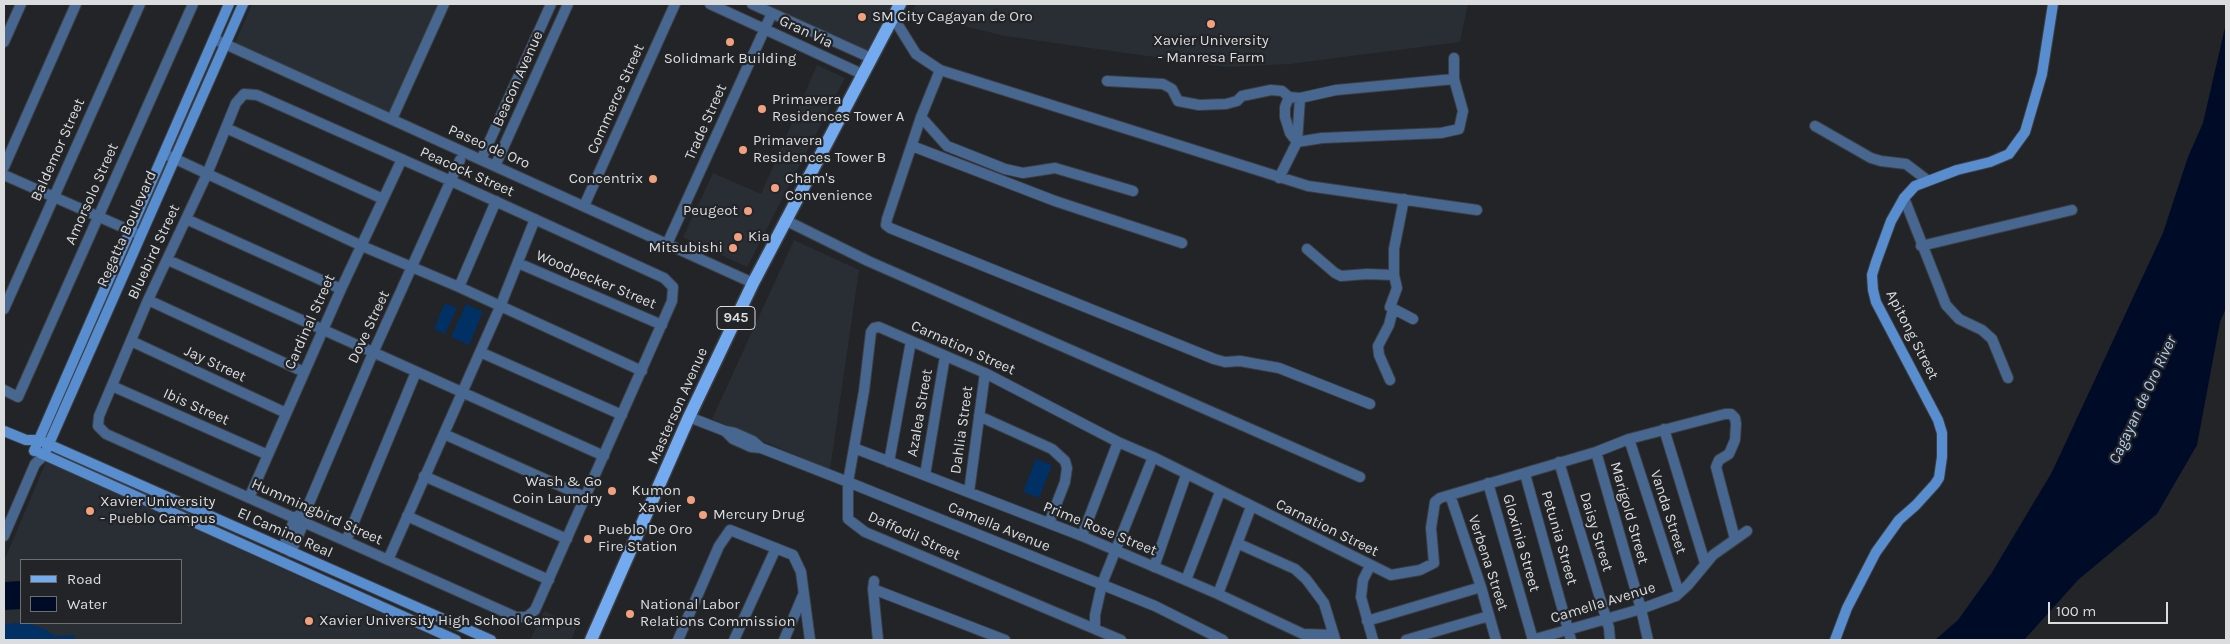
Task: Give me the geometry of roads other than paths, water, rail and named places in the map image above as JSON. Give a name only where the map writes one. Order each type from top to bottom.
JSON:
[{"type":"main road","name":"Masterson Avenue","points":[[591,640],[689,417],[753,282],[900,4]]},
{"type":"street","points":[[4,42],[21,4]]},
{"type":"street","points":[[4,167],[76,4]]},
{"type":"street","name":"Baldemor Street","points":[[4,309],[140,4]]},
{"type":"street","name":"Amorsolo Street","points":[[4,390],[18,397],[193,4]]},
{"type":"street","name":"Regatta Boulevard","points":[[35,464],[34,451],[229,4]]},
{"type":"street","name":"Regatta Boulevard","points":[[4,536],[35,464],[44,455],[49,445],[243,4]]},
{"type":"street","points":[[392,119],[444,4]]},
{"type":"street","name":"Beacon Avenue","points":[[481,160],[551,4]]},
{"type":"street","name":"Beacon Avenue","points":[[495,166],[568,4]]},
{"type":"street","name":"Commerce Street","points":[[584,206],[675,4]]},
{"type":"street","name":"Gran Via","points":[[710,4],[862,74]]},
{"type":"street","name":"Gran Via","points":[[752,4],[871,58]]},
{"type":"street","name":"Apitong Street","points":[[1835,640],[1848,608],[1876,552],[1899,520],[1916,505],[1939,478],[1942,463],[1943,446],[1938,420],[1876,302],[1872,275],[1876,262],[1891,221],[1904,198],[1915,186],[1927,180],[1990,162],[2009,154],[2025,132],[2042,74],[2053,4]]},
{"type":"street","name":"Trade Street","points":[[667,244],[772,13]]},
{"type":"street","points":[[893,17],[916,54],[940,70],[1308,186],[1476,210]]},
{"type":"street","name":"Paseo de Oro","points":[[214,39],[753,282]]},
{"type":"street","points":[[1297,142],[1322,138],[1457,130],[1461,126],[1463,111],[1454,79],[1454,58]]},
{"type":"street","points":[[940,70],[921,116],[886,225],[1219,361],[1240,361],[1279,368],[1370,404]]},
{"type":"street","points":[[1107,81],[1165,84],[1172,89],[1178,101],[1199,105],[1226,104],[1237,101],[1242,96],[1271,90],[1282,92],[1289,97],[1300,98],[1336,90],[1454,79]]},
{"type":"street","name":"Bluebird Street","points":[[98,426],[99,416],[148,300],[207,174],[236,103],[244,94]]},
{"type":"street","name":"Peacock Street","points":[[244,94],[257,95],[664,278],[673,287],[672,301],[662,325]]},
{"type":"street","points":[[1289,97],[1285,107],[1285,118],[1290,133],[1297,142]]},
{"type":"street","points":[[1278,178],[1297,142],[1300,98]]},
{"type":"street","points":[[921,116],[947,146],[1005,169],[1023,173],[1055,168],[1133,191]]},
{"type":"street","points":[[1815,126],[1871,158],[1906,164],[1927,180]]},
{"type":"street","points":[[226,128],[383,199]]},
{"type":"street","points":[[912,146],[1054,201],[1182,243]]},
{"type":"street","points":[[163,154],[362,246],[460,287],[500,307],[642,370]]},
{"type":"street","name":"Cardinal Street","points":[[249,498],[341,289],[402,159]]},
{"type":"street","name":"Dove Street","points":[[287,550],[307,508],[372,353],[413,267],[460,160]]},
{"type":"street","points":[[4,175],[141,236]]},
{"type":"street","points":[[1904,198],[1921,246],[1949,310],[1958,319],[1982,330],[1992,339],[2008,378]]},
{"type":"street","points":[[1404,199],[1394,249],[1394,275],[1397,288],[1390,305],[1393,309],[1413,319]]},
{"type":"street","points":[[460,287],[496,201]]},
{"type":"street","points":[[1921,246],[2072,210]]},
{"type":"street","points":[[186,219],[341,289]]},
{"type":"street","points":[[388,560],[500,307],[535,219]]},
{"type":"street","points":[[785,220],[868,260],[1360,477]]},
{"type":"street","points":[[1307,249],[1335,274],[1341,276],[1367,274],[1394,275]]},
{"type":"street","points":[[168,260],[604,456]]},
{"type":"street","name":"Woodpecker Street","points":[[518,263],[662,325]]},
{"type":"street","points":[[148,300],[304,372]]},
{"type":"street","points":[[1390,380],[1379,355],[1378,346],[1389,325],[1393,309]]},
{"type":"street","points":[[407,516],[549,580],[662,325]]},
{"type":"street","name":"Carnation Street","points":[[874,328],[879,327],[985,373],[1118,442],[1153,457],[1220,492],[1391,575],[1411,572],[1432,565],[1434,561],[1431,528],[1434,504],[1440,498],[1596,452],[1629,439],[1731,414],[1735,418],[1736,424],[1734,440],[1729,454],[1719,460],[1716,467],[1735,539]]},
{"type":"street","name":"Daffodil Street","points":[[874,328],[871,332],[848,482],[846,514],[848,519],[856,527],[1121,640]]},
{"type":"street","name":"Jay Street","points":[[131,341],[286,413]]},
{"type":"street","points":[[889,462],[911,341]]},
{"type":"street","points":[[480,352],[622,415]]},
{"type":"street","name":"Azalea Street","points":[[925,476],[945,356]]},
{"type":"street","points":[[346,541],[416,372]]},
{"type":"street","name":"Dahlia Street","points":[[969,492],[985,373]]},
{"type":"street","name":"Ibis Street","points":[[112,386],[268,455]]},
{"type":"street","points":[[979,416],[1052,449],[1065,461],[1067,473],[1049,523]]},
{"type":"street","name":"Camella Avenue","points":[[689,417],[725,432],[733,440],[750,447],[761,448],[1102,584],[1173,614],[1223,640]]},
{"type":"street","name":"Hummingbird Street","points":[[98,426],[106,434],[516,617],[527,617],[535,610],[549,580]]},
{"type":"street","points":[[1664,429],[1705,563]]},
{"type":"street","points":[[4,431],[26,440],[39,440]]},
{"type":"street","points":[[444,434],[585,497]]},
{"type":"street","name":"Vanda Street","points":[[1629,439],[1679,593]]},
{"type":"street","points":[[26,440],[34,451]]},
{"type":"street","name":"El Camino Real","points":[[39,440],[491,640]]},
{"type":"street","points":[[1082,536],[1118,442]]},
{"type":"street","name":"Prime Rose Street","points":[[854,448],[1082,536],[1218,594],[1303,634],[1335,637]]},
{"type":"street","name":"El Camino Real","points":[[34,451],[456,640]]},
{"type":"street","name":"Marigold Street","points":[[1596,452],[1641,609],[1648,640]]},
{"type":"street","points":[[1095,629],[1095,615],[1102,584],[1153,457]]},
{"type":"street","name":"Daisy Street","points":[[1559,462],[1607,619],[1610,640]]},
{"type":"street","name":"Petunia Street","points":[[1525,474],[1570,635]]},
{"type":"street","points":[[1154,567],[1186,475]]},
{"type":"street","points":[[424,476],[567,539]]},
{"type":"street","name":"Gloxinia Street","points":[[1488,484],[1532,640]]},
{"type":"street","points":[[148,502],[153,491]]},
{"type":"street","points":[[1186,580],[1220,492]]},
{"type":"street","name":"Verbena Street","points":[[1450,495],[1481,587],[1496,640]]},
{"type":"street","points":[[1218,594],[1251,507]]},
{"type":"street","points":[[678,640],[719,546],[730,530],[792,555],[798,562],[810,640]]},
{"type":"street","name":"Camella Avenue","points":[[1532,640],[1570,635],[1607,619],[1641,609],[1679,593],[1705,563],[1747,531]]},
{"type":"street","points":[[1238,544],[1295,569],[1306,579],[1324,603],[1335,637]]},
{"type":"street","points":[[734,640],[776,548]]},
{"type":"street","points":[[1370,566],[1363,580],[1361,592],[1373,640]]},
{"type":"street","points":[[878,640],[873,585],[1005,640]]},
{"type":"street","points":[[1367,621],[1481,587]]},
{"type":"street","points":[[784,640],[804,594]]},
{"type":"street","points":[[1406,640],[1489,616]]},
{"type":"water","name":"Cagayan de Oro River","points":[[2226,23],[2226,308],[2220,322],[2197,445],[2157,514],[2078,580],[2024,640],[1935,640],[1958,620],[1991,574],[2052,472],[2163,233],[2188,157],[2203,123]]},
{"type":"water","points":[[20,581],[20,609],[4,610],[4,582]]},
{"type":"place","name":"SM City Cagayan de Oro","points":[[862,17]]},
{"type":"place","name":"Xavier University - Manresa Farm","points":[[1211,24]]},
{"type":"place","name":"Solidmark Building","points":[[730,42]]},
{"type":"place","name":"Primavera Residences Tower A","points":[[762,109]]},
{"type":"place","name":"Primavera Residences Tower B","points":[[743,150]]},
{"type":"place","name":"Concentrix","points":[[653,179]]},
{"type":"place","name":"Cham's Convenience","points":[[775,188]]},
{"type":"place","name":"Peugeot","points":[[748,211]]},
{"type":"place","name":"Kia","points":[[738,237]]},
{"type":"place","name":"Mitsubishi","points":[[733,248]]},
{"type":"place","name":"Wash & Go Coin Laundry","points":[[612,491]]},
{"type":"place","name":"Kumon Xavier","points":[[691,500]]},
{"type":"place","name":"Xavier University - Pueblo Campus","points":[[90,511]]},
{"type":"place","name":"Mercury Drug","points":[[703,515]]},
{"type":"place","name":"Pueblo De Oro Fire Station","points":[[588,539]]},
{"type":"place","name":"National Labor Relations Commission","points":[[630,614]]},
{"type":"place","name":"Xavier University High School Campus","points":[[309,621]]}]
